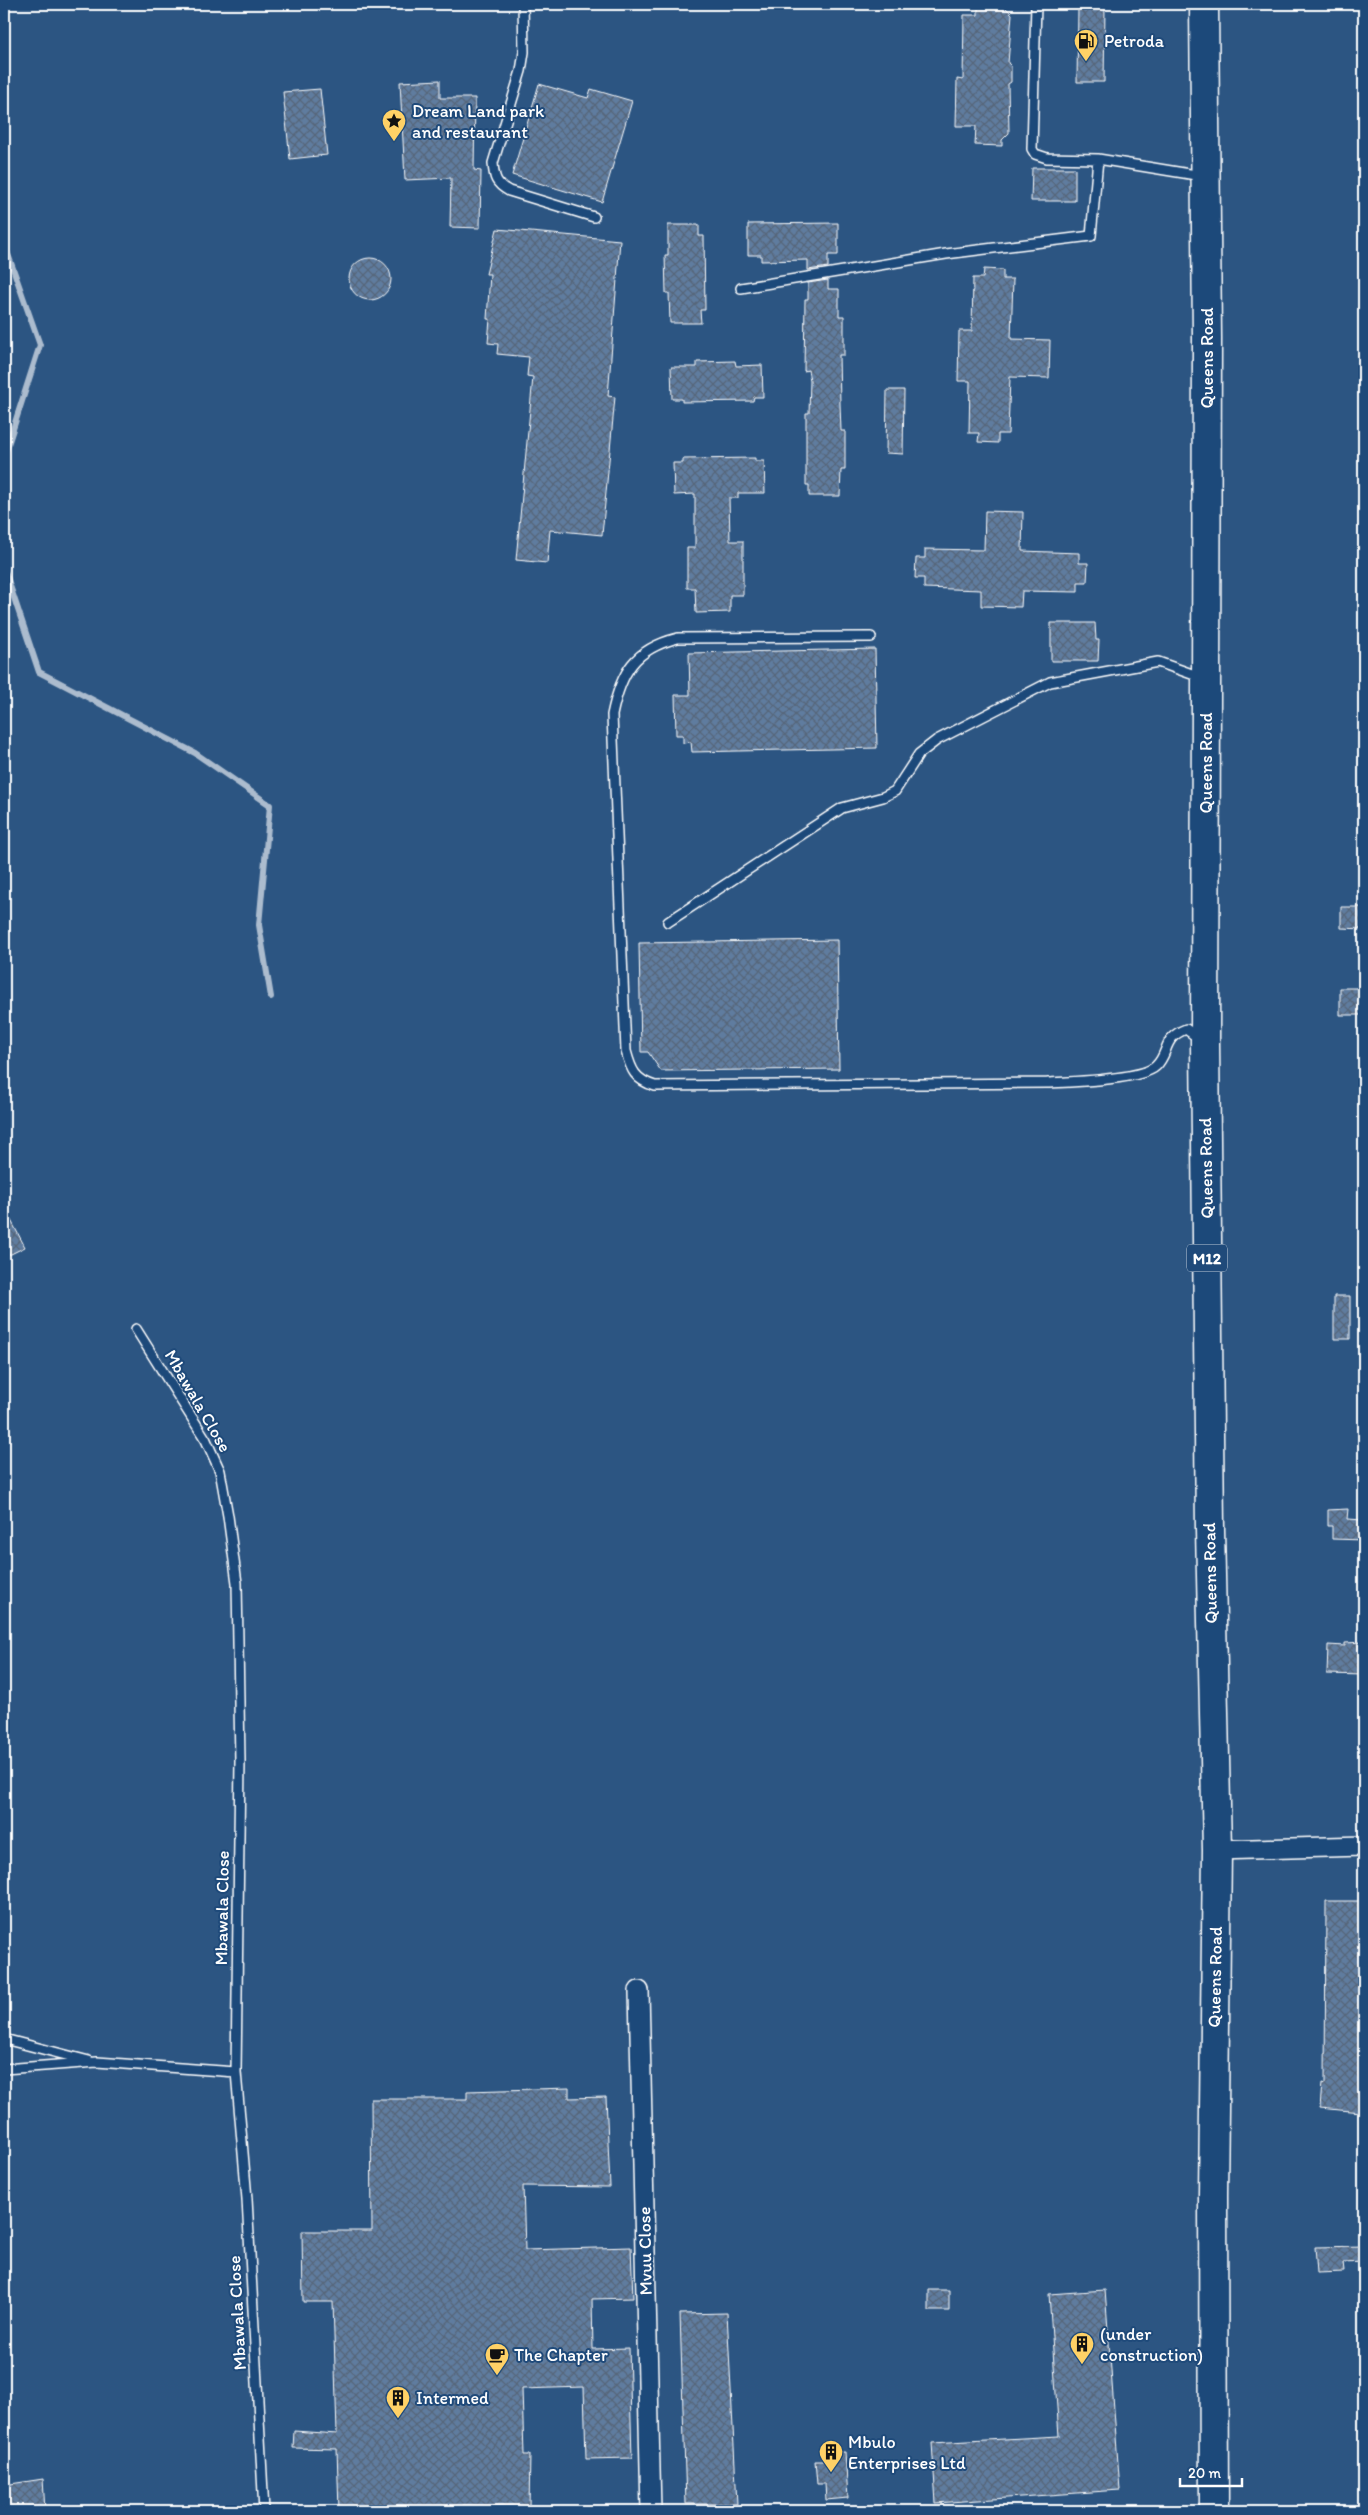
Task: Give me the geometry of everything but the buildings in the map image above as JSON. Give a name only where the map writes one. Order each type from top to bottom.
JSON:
[{"type":"highway","name":"Queens Road","points":[[1204,4],[1205,1043],[1210,1559],[1217,1850],[1212,2195],[1214,2511]]},
{"type":"street","points":[[1217,1850],[1364,1846]]},
{"type":"street","name":"Mvuu Close","points":[[638,1991],[651,2511]]},
{"type":"lane","points":[[523,4],[524,52],[521,71],[494,164],[494,176],[499,185],[509,191],[594,217]]},
{"type":"lane","points":[[1036,4],[1032,149],[1039,157],[1098,159],[1205,176]]},
{"type":"lane","points":[[741,288],[946,254],[1091,236],[1098,159]]},
{"type":"lane","points":[[871,637],[678,638],[656,643],[640,654],[626,672],[617,692],[612,715],[626,1050],[634,1075],[642,1082],[654,1086],[1047,1083],[1100,1080],[1148,1071],[1156,1066],[1169,1039],[1186,1029],[1205,1043]]},
{"type":"lane","points":[[668,922],[842,808],[883,797],[895,791],[920,754],[937,740],[1050,682],[1158,662],[1206,679]]},
{"type":"lane","name":"Mbawala Close","points":[[136,1328],[206,1440],[220,1471],[237,1583],[240,1761],[236,2072],[247,2198],[264,2511]]},
{"type":"lane","points":[[4,2039],[96,2062]]},
{"type":"lane","points":[[4,2069],[96,2062],[236,2072]]},
{"type":"waterway","points":[[4,243],[40,345],[4,457]]},
{"type":"waterway","points":[[4,568],[39,672],[195,753],[270,805],[259,925],[271,997]]},
{"type":"place","name":"Petroda","points":[[1086,62]]},
{"type":"place","name":"Dream Land park and restaurant","points":[[394,142]]},
{"type":"place","name":"(under construction)","points":[[1082,2365]]},
{"type":"place","name":"The Chapter","points":[[497,2376]]},
{"type":"place","name":"Intermed","points":[[398,2419]]},
{"type":"place","name":"Mbulo Enterprises Ltd","points":[[831,2473]]}]
